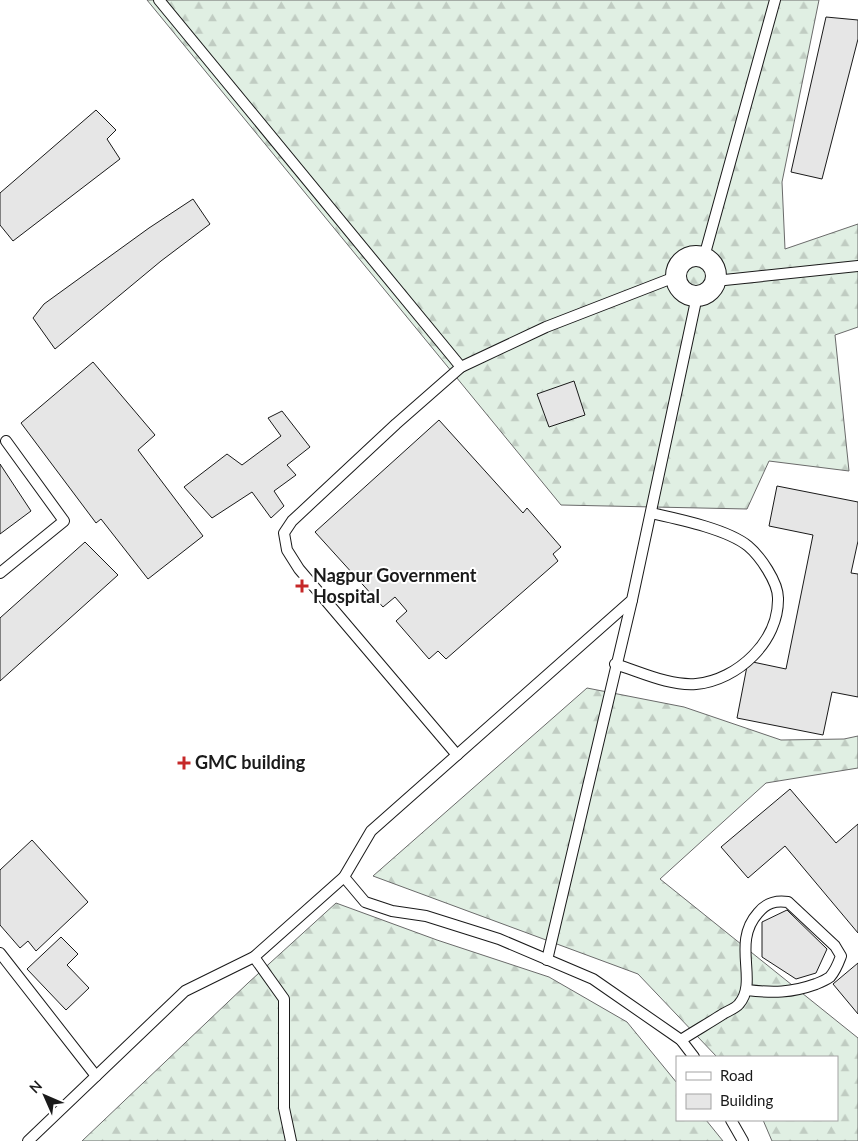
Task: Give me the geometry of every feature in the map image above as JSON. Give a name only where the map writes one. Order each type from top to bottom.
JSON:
[{"type":"street","points":[[690,256],[704,257],[710,261],[716,274],[715,281],[709,292],[697,296],[684,293],[680,289],[675,277],[676,270],[684,259],[690,256]]},
{"type":"lane","points":[[160,0],[461,367]]},
{"type":"lane","points":[[704,257],[775,0]]},
{"type":"lane","points":[[715,281],[858,266]]},
{"type":"lane","points":[[457,755],[299,569],[287,550],[284,533],[292,521],[396,424],[461,367],[546,327],[675,277]]},
{"type":"lane","points":[[547,960],[615,664],[632,600],[697,296]]},
{"type":"lane","points":[[0,573],[64,521],[6,441]]},
{"type":"lane","points":[[615,664],[667,681],[695,684],[714,681],[731,674],[768,640],[776,618],[778,597],[774,582],[763,564],[748,546],[728,534],[684,520],[651,513]]},
{"type":"lane","points":[[28,1141],[185,991],[254,957],[344,878],[371,831],[632,600]]},
{"type":"lane","points":[[344,878],[365,902],[392,911],[426,916],[498,939],[593,979],[681,1040],[693,1056]]},
{"type":"lane","points":[[681,1040],[739,1004],[747,990],[744,946],[747,932],[751,920],[768,903],[788,902],[835,946],[841,956],[837,967],[828,979],[797,991],[784,992],[772,990],[764,992],[747,990]]},
{"type":"lane","points":[[0,953],[96,1076]]},
{"type":"lane","points":[[254,957],[284,999],[284,1108],[292,1141]]},
{"type":"lane","points":[[732,1121],[743,1141]]},
{"type":"green space","points":[[147,0],[819,0],[782,182],[785,249],[858,224],[858,327],[835,335],[849,471],[769,461],[747,509],[561,505]]},
{"type":"green space","points":[[587,688],[684,707],[781,740],[844,739],[858,736],[858,768],[766,783],[660,879],[858,1038],[858,1141],[772,1141],[763,1121],[838,1121],[838,1056],[716,1056],[638,974],[373,876]]},
{"type":"green space","points":[[336,903],[437,940],[549,977],[627,1022],[676,1082],[676,1121],[707,1121],[723,1141],[82,1141],[248,983]]},
{"type":"building","points":[[826,17],[858,20],[858,39],[822,179],[791,172]]},
{"type":"building","points":[[96,110],[116,130],[107,139],[120,159],[13,241],[0,225],[0,193]]},
{"type":"building","points":[[193,199],[210,224],[161,261],[55,349],[33,318],[44,304],[149,228]]},
{"type":"building","points":[[93,362],[155,435],[138,450],[203,536],[148,579],[101,519],[96,523],[21,423]]},
{"type":"building","points":[[574,381],[585,415],[549,427],[537,394]]},
{"type":"building","points":[[282,411],[310,447],[287,465],[296,475],[274,491],[284,506],[271,518],[252,492],[212,518],[184,487],[227,454],[242,465],[281,436],[268,418]]},
{"type":"building","points":[[439,420],[523,513],[527,508],[561,547],[553,554],[558,561],[446,659],[438,651],[429,659],[396,621],[407,611],[395,597],[383,607],[315,532]]},
{"type":"building","points":[[0,464],[31,511],[0,534]]},
{"type":"building","points":[[777,486],[858,502],[858,541],[851,573],[858,574],[858,697],[832,692],[823,735],[737,718],[748,661],[786,669],[813,535],[769,526]]},
{"type":"building","points":[[85,542],[118,575],[0,681],[0,618]]},
{"type":"building","points":[[790,789],[836,843],[858,824],[858,933],[785,846],[748,878],[721,847]]},
{"type":"building","points":[[32,840],[88,902],[36,951],[28,941],[20,948],[0,925],[0,870]]},
{"type":"building","points":[[787,910],[827,949],[816,973],[796,979],[762,957],[762,922]]},
{"type":"building","points":[[61,937],[78,954],[67,965],[89,988],[66,1010],[27,969]]},
{"type":"building","points":[[858,963],[858,1014],[833,984]]},
{"type":"place","name":"Nagpur Government Hospital","points":[[302,586]]},
{"type":"place","name":"GMC building","points":[[184,763]]}]
